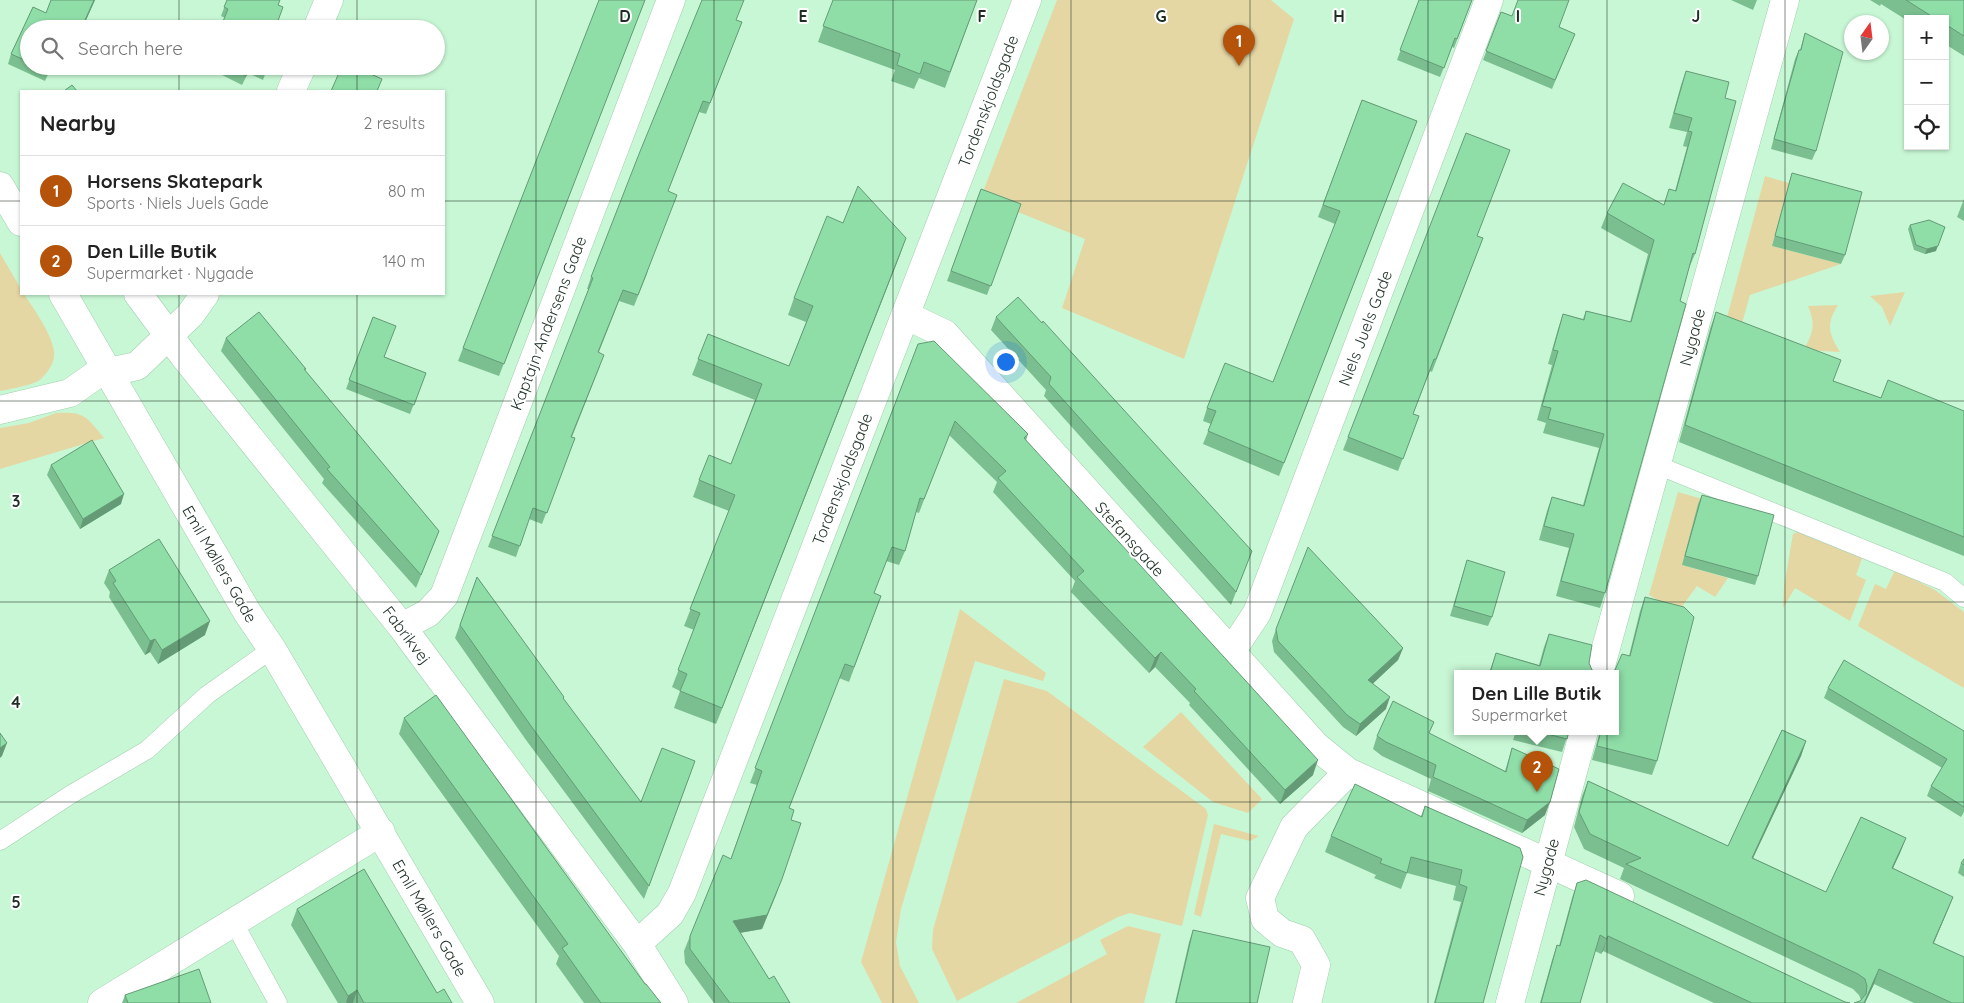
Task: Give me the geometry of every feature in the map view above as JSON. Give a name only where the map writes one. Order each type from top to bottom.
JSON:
[{"type":"street","points":[[321,20],[329,0]]},
{"type":"street","name":"Kaptajn Andersens Gade","points":[[402,627],[428,613],[444,596],[671,0]]},
{"type":"street","name":"Tordenskjoldsgade","points":[[637,944],[670,914],[682,893],[1027,0]]},
{"type":"street","name":"Niels Juels Gade","points":[[1231,652],[1257,613],[1489,0]]},
{"type":"street","name":"Nygade","points":[[1601,670],[1784,0]]},
{"type":"street","points":[[291,90],[298,75]]},
{"type":"street","points":[[8,187],[20,219]]},
{"type":"street","name":"Emil Møllers Gade","points":[[64,295],[247,612],[272,649],[480,1003]]},
{"type":"street","points":[[139,295],[169,336]]},
{"type":"street","points":[[0,410],[70,393],[108,370],[137,366],[190,315],[204,295]]},
{"type":"street","name":"Stefansgade","points":[[905,315],[945,334],[1316,746],[1348,772],[1548,862],[1644,908]]},
{"type":"street","name":"Fabrikvej","points":[[169,336],[402,627],[637,944],[674,1003]]},
{"type":"street","name":"Nygade","points":[[1510,1003],[1583,735]]},
{"type":"street","points":[[1307,1003],[1316,965],[1302,940],[1282,933],[1265,919],[1260,898],[1294,827],[1348,772]]},
{"type":"street","points":[[102,1003],[381,832]]},
{"type":"lane","points":[[1657,465],[1944,582],[1964,598]]},
{"type":"lane","points":[[0,841],[70,795],[147,750],[207,695],[272,649]]},
{"type":"lane","points":[[234,923],[278,1003]]},
{"type":"shaded area","points":[[1057,0],[1271,0],[1294,19],[1184,359],[1062,308],[1085,239],[981,197]]},
{"type":"shaded area","points":[[1765,176],[1789,183],[1772,246],[1841,264],[1750,295],[1741,327],[1726,321]]},
{"type":"shaded area","points":[[0,253],[20,287],[20,295],[25,295],[48,333],[54,349],[54,359],[47,372],[38,381],[0,391]]},
{"type":"shaded area","points":[[1905,292],[1890,326],[1882,307],[1870,296]]},
{"type":"shaded area","points":[[1838,305],[1830,323],[1830,328],[1840,352],[1804,350],[1810,338],[1813,324],[1808,306]]},
{"type":"shaded area","points":[[56,413],[73,413],[84,417],[89,420],[104,438],[0,469],[0,428],[29,423]]},
{"type":"shaded area","points":[[1678,492],[1713,502],[1682,565],[1728,578],[1715,597],[1697,586],[1678,612],[1649,595]]},
{"type":"shaded area","points":[[1800,531],[1863,556],[1856,575],[1866,580],[1850,621],[1795,588],[1783,608],[1784,586],[1793,534]]},
{"type":"shaded area","points":[[1895,570],[1935,590],[1964,612],[1964,688],[1858,626],[1875,584],[1886,589]]},
{"type":"shaded area","points":[[960,609],[1046,673],[1043,681],[975,661],[901,909],[896,942],[900,966],[919,1003],[882,1003],[861,962]]},
{"type":"shaded area","points":[[1004,679],[1047,691],[1206,809],[1208,815],[1182,926],[1130,913],[1118,917],[957,1001],[932,949],[933,930]]},
{"type":"shaded area","points":[[1181,712],[1262,799],[1248,813],[1213,802],[1143,747]]},
{"type":"shaded area","points":[[1214,824],[1259,836],[1250,841],[1221,834],[1201,917],[1194,914]]},
{"type":"shaded area","points":[[1128,926],[1161,934],[1144,1003],[1016,1003],[1107,954],[1100,940]]},
{"type":"building","points":[[51,0],[94,0],[85,20],[27,20],[33,7],[46,13]]},
{"type":"building","points":[[227,0],[280,0],[278,5],[283,7],[278,20],[224,20],[228,9],[224,7]]},
{"type":"building","points":[[599,0],[645,0],[504,364],[463,348]]},
{"type":"building","points":[[702,0],[744,0],[736,20],[742,22],[710,103],[703,101],[668,191],[677,195],[638,295],[623,290],[598,352],[604,355],[571,437],[575,438],[547,513],[533,508],[520,546],[492,536],[593,278],[591,277],[639,154]]},
{"type":"building","points":[[833,0],[977,0],[950,72],[924,62],[920,74],[897,65],[900,54],[823,26]]},
{"type":"building","points":[[1419,0],[1472,0],[1444,68],[1400,50]]},
{"type":"building","points":[[1518,0],[1569,0],[1559,27],[1575,34],[1555,80],[1486,51],[1501,12],[1512,16]]},
{"type":"building","points":[[1906,0],[1964,0],[1964,36],[1949,27],[1949,15],[1930,15]]},
{"type":"building","points":[[1805,33],[1843,52],[1816,151],[1774,139]]},
{"type":"building","points":[[20,35],[20,58],[11,54]]},
{"type":"building","points":[[1686,71],[1729,82],[1725,98],[1736,101],[1695,254],[1693,253],[1680,301],[1686,304],[1605,593],[1561,581],[1574,534],[1544,526],[1552,497],[1584,506],[1604,434],[1548,419],[1551,408],[1542,406],[1558,351],[1553,350],[1563,314],[1584,320],[1586,311],[1631,322],[1654,240],[1607,213],[1623,183],[1664,205],[1669,189],[1676,191],[1692,132],[1688,131],[1692,118],[1674,113]]},
{"type":"building","points":[[338,75],[373,75],[382,79],[377,90],[331,90]]},
{"type":"building","points":[[72,85],[76,90],[65,90]]},
{"type":"building","points":[[1362,100],[1417,121],[1284,463],[1208,431],[1216,411],[1207,408],[1225,363],[1273,382],[1340,211],[1323,205]]},
{"type":"building","points":[[1466,133],[1510,150],[1477,236],[1483,238],[1413,414],[1419,416],[1403,459],[1348,437]]},
{"type":"building","points":[[1792,173],[1862,192],[1845,255],[1775,236]]},
{"type":"building","points":[[858,186],[906,238],[722,708],[680,691],[687,674],[678,670],[700,613],[690,609],[735,495],[699,480],[709,455],[731,464],[762,384],[698,359],[708,334],[789,366],[813,306],[794,298],[827,216],[843,223]]},
{"type":"building","points":[[981,189],[1021,204],[991,286],[951,271]]},
{"type":"building","points":[[1929,220],[1945,227],[1938,246],[1927,249],[1916,245],[1910,225]]},
{"type":"building","points":[[1018,297],[1042,323],[1043,321],[1252,551],[1236,592],[1049,384],[1051,377],[996,317]]},
{"type":"building","points":[[259,312],[439,531],[421,575],[327,469],[330,467],[226,338]]},
{"type":"building","points":[[1716,312],[1841,360],[1833,381],[1881,398],[1888,380],[1964,411],[1964,537],[1685,425]]},
{"type":"building","points":[[373,317],[396,326],[384,357],[426,373],[414,405],[349,380]]},
{"type":"building","points":[[934,341],[1028,434],[1024,438],[1318,760],[1285,790],[1194,691],[1196,689],[1161,652],[1155,658],[1077,577],[1084,571],[998,478],[1006,471],[955,421],[924,499],[920,498],[905,551],[892,547],[874,593],[881,596],[854,667],[845,664],[789,808],[794,810],[791,820],[801,823],[782,879],[767,915],[733,921],[769,979],[774,976],[790,1003],[730,1003],[690,949],[690,936],[723,855],[731,859],[762,771],[755,768],[918,344]]},
{"type":"building","points":[[92,440],[124,494],[83,519],[51,465]]},
{"type":"building","points":[[1702,495],[1774,515],[1758,576],[1685,556]]},
{"type":"building","points":[[159,539],[210,621],[162,650],[155,639],[150,641],[113,583],[116,581],[109,570]]},
{"type":"building","points":[[1308,547],[1403,648],[1368,680],[1390,697],[1360,724],[1347,715],[1278,641],[1276,629]]},
{"type":"building","points":[[1467,560],[1505,572],[1492,617],[1454,606]]},
{"type":"building","points":[[477,577],[563,698],[641,802],[662,748],[695,761],[649,886],[531,726],[460,625]]},
{"type":"building","points":[[1645,597],[1684,607],[1694,617],[1657,761],[1597,746],[1600,735],[1619,735],[1619,670],[1615,670],[1622,654],[1630,656]]},
{"type":"building","points":[[1549,634],[1592,645],[1589,663],[1592,670],[1491,670],[1496,653],[1540,666]]},
{"type":"building","points":[[1844,660],[1964,731],[1964,807],[1931,786],[1947,759],[1828,688]]},
{"type":"building","points":[[436,695],[645,984],[661,1003],[601,1003],[562,948],[568,944],[404,718]]},
{"type":"building","points":[[1393,701],[1434,722],[1429,733],[1506,772],[1512,748],[1559,769],[1550,802],[1527,820],[1433,777],[1436,765],[1377,736]]},
{"type":"building","points":[[1782,730],[1806,741],[1752,858],[1826,892],[1861,817],[1906,838],[1892,868],[1953,897],[1933,943],[1964,957],[1964,1003],[1952,1003],[1879,969],[1864,1003],[1854,1003],[1860,1001],[1866,994],[1867,986],[1865,979],[1858,974],[1626,864],[1641,858],[1590,834],[1579,812],[1588,781],[1728,846]]},
{"type":"building","points":[[0,733],[7,743],[0,748]]},
{"type":"building","points":[[1551,735],[1568,735],[1567,739]]},
{"type":"building","points":[[1355,784],[1422,817],[1425,806],[1520,848],[1523,857],[1483,1003],[1435,1003],[1467,887],[1459,884],[1462,870],[1411,857],[1407,873],[1380,863],[1382,859],[1331,836]]},
{"type":"building","points":[[364,869],[437,993],[444,989],[452,1003],[364,1003],[357,990],[348,996],[297,909]]},
{"type":"building","points":[[1586,880],[1850,1003],[1752,1003],[1608,936],[1607,939],[1600,935],[1580,1003],[1541,1003],[1557,945],[1560,946],[1577,883]]},
{"type":"building","points":[[1193,930],[1270,947],[1257,1003],[1176,1003]]},
{"type":"building","points":[[199,969],[211,1003],[128,1003],[125,995]]},
{"type":"place","name":"Horsens Skatepark","points":[[1239,66]]},
{"type":"place","name":"Den Lille Butik","points":[[1537,792]]}]
